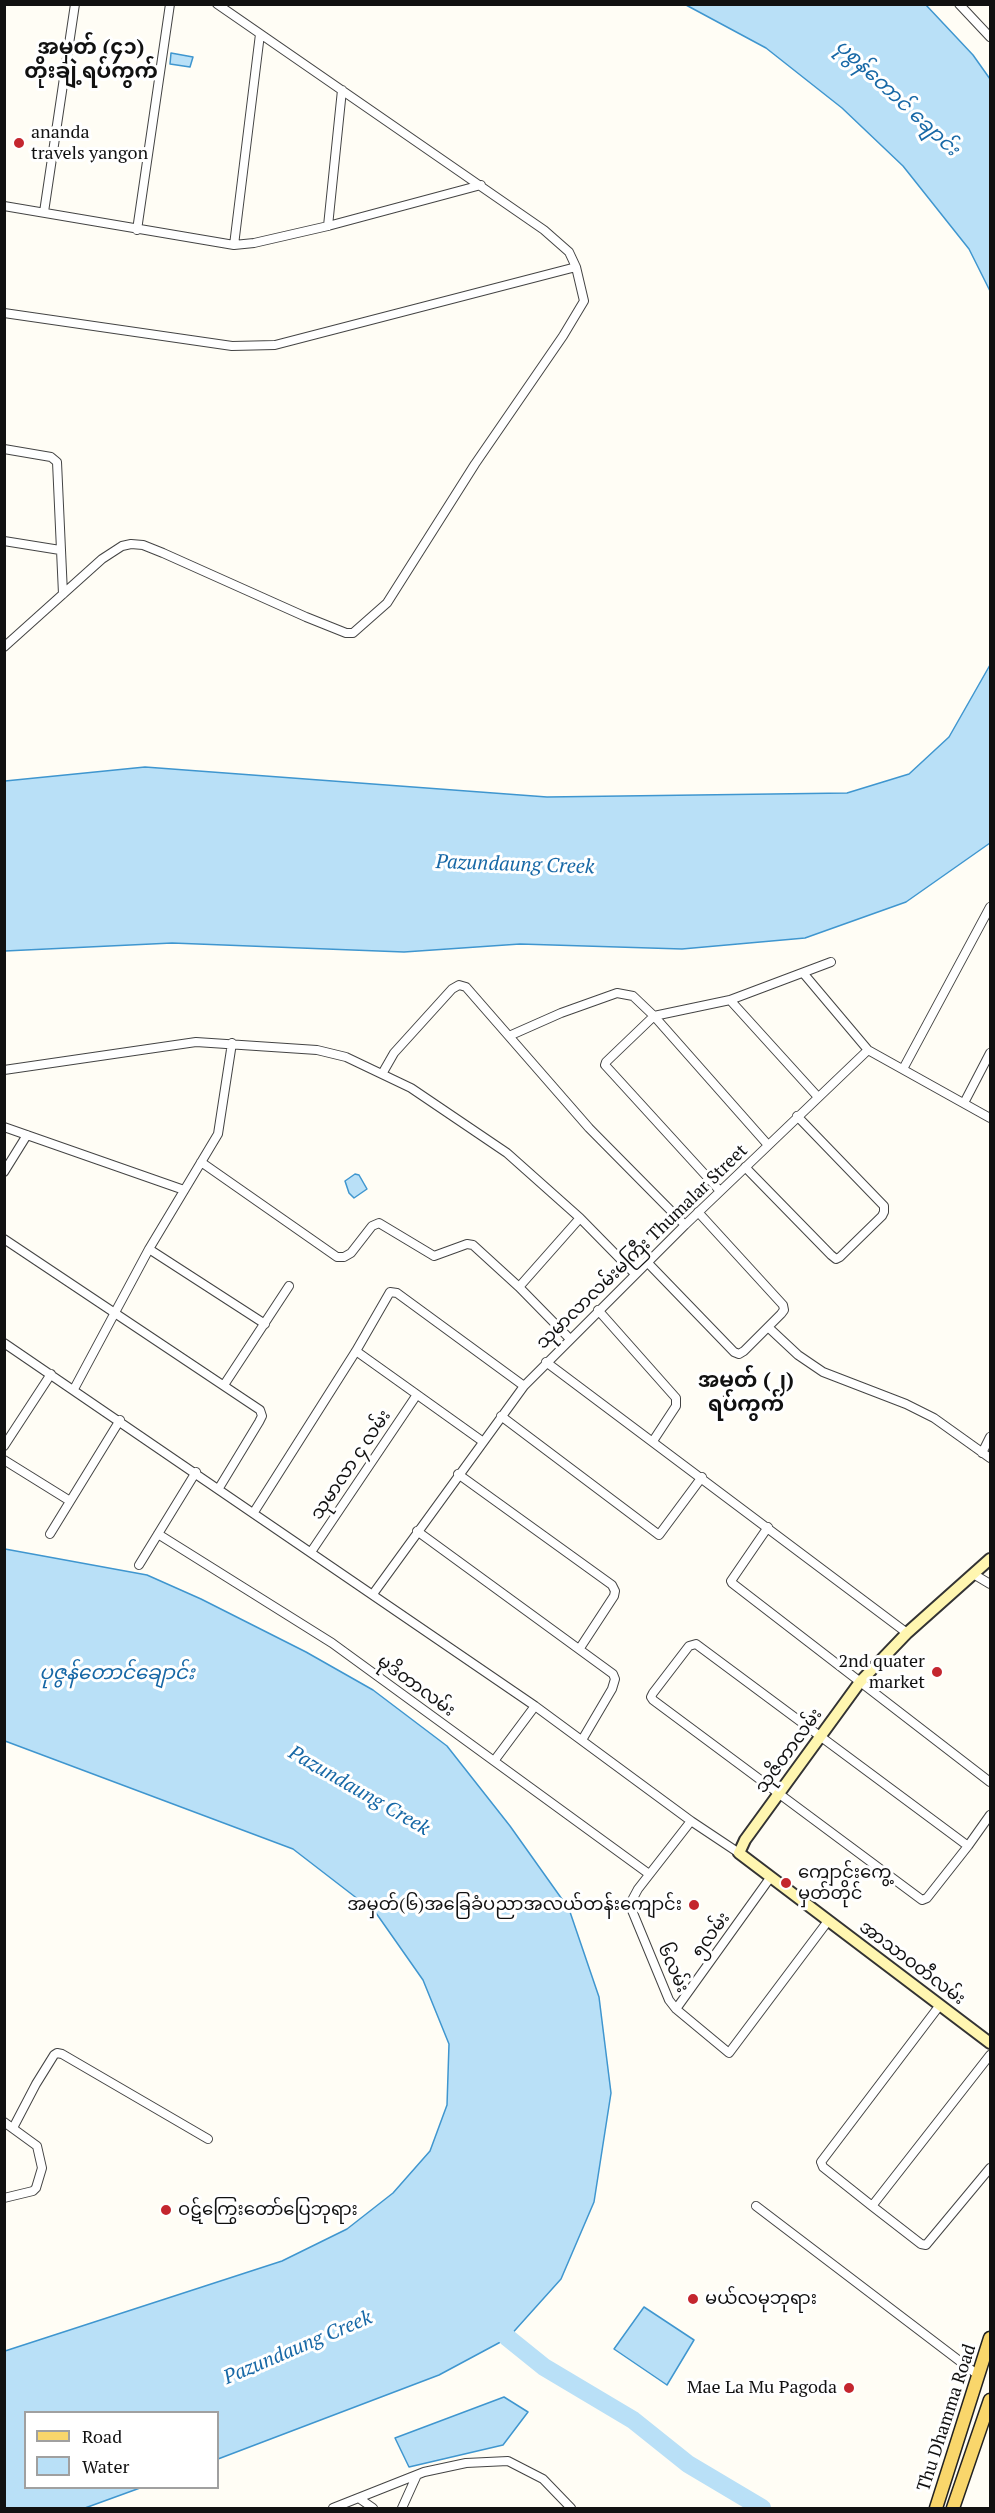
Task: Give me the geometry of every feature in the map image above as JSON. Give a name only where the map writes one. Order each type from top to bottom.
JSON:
[{"type":"main road","name":"သုဇိတာလမ်း","points":[[739,1853],[744,1840],[860,1682],[907,1633],[975,1575],[990,1559]]},
{"type":"main road","name":"အာသာဝတီလမ်း","points":[[739,1853],[990,2043]]},
{"type":"main road","name":"Thu Dhamma Road","points":[[937,2508],[990,2338]]},
{"type":"main road","name":"Thu Dhamma Road","points":[[954,2508],[990,2400]]},
{"type":"street","points":[[44,212],[75,4]]},
{"type":"street","points":[[137,230],[170,4]]},
{"type":"street","points":[[4,647],[102,559],[122,546],[131,544],[143,545],[163,553],[306,617],[346,633],[353,633],[394,593],[475,464],[563,336],[584,301],[576,267],[569,252],[544,230],[217,4]]},
{"type":"street","points":[[959,4],[990,37]]},
{"type":"street","points":[[234,245],[260,34]]},
{"type":"street","points":[[328,226],[342,90]]},
{"type":"street","points":[[4,206],[234,245],[254,243],[328,226],[481,185]]},
{"type":"street","points":[[4,314],[232,346],[275,345],[576,267]]},
{"type":"street","points":[[4,449],[51,457],[57,462],[63,594]]},
{"type":"street","points":[[4,541],[60,550]]},
{"type":"street","points":[[903,1069],[990,907]]},
{"type":"street","points":[[720,1191],[605,1065],[606,1062],[654,1016],[730,1000],[831,962]]},
{"type":"street","points":[[804,974],[868,1050],[990,1118]]},
{"type":"street","points":[[382,1074],[394,1053],[452,989],[459,986],[466,987],[589,1128],[685,1225]]},
{"type":"street","points":[[509,1036],[561,1013],[617,993],[633,996],[654,1016],[768,1145]]},
{"type":"street","points":[[730,1000],[818,1097]]},
{"type":"street","points":[[4,1070],[196,1042],[317,1050],[346,1057],[411,1088],[507,1153],[580,1218],[635,1274]]},
{"type":"street","points":[[74,1389],[149,1249],[221,1126],[232,1043]]},
{"type":"street","name":"သုမာလာလမ်းမကြီး Thumalar Street","points":[[373,1594],[524,1386],[569,1338],[698,1212],[868,1050]]},
{"type":"street","points":[[964,1103],[990,1053]]},
{"type":"street","points":[[745,1167],[836,1259],[882,1216],[884,1206],[797,1116]]},
{"type":"street","points":[[4,1127],[184,1190]]},
{"type":"street","points":[[4,1172],[27,1134]]},
{"type":"street","points":[[201,1162],[337,1257],[344,1257],[351,1252],[372,1226],[379,1223],[434,1256],[467,1244],[473,1245],[519,1287],[569,1338]]},
{"type":"street","points":[[647,1262],[739,1354],[768,1327],[784,1310],[783,1305],[698,1212]]},
{"type":"street","points":[[519,1287],[580,1218]]},
{"type":"street","points":[[4,1239],[260,1410],[262,1416],[219,1488]]},
{"type":"street","points":[[149,1249],[265,1324]]},
{"type":"street","points":[[224,1385],[289,1286]]},
{"type":"street","points":[[254,1512],[356,1351],[390,1292],[397,1293],[524,1386]]},
{"type":"street","points":[[598,1310],[676,1398],[676,1406],[653,1441]]},
{"type":"street","points":[[768,1327],[798,1355],[823,1372],[925,1414],[990,1458]]},
{"type":"street","points":[[4,1343],[120,1420],[535,1706],[691,1821],[739,1853]]},
{"type":"street","points":[[356,1351],[482,1441]]},
{"type":"street","points":[[546,1362],[907,1633]]},
{"type":"street","points":[[4,1446],[51,1374]]},
{"type":"street","name":"သုမာလာ ၄ လမ်း","points":[[312,1552],[416,1396]]},
{"type":"street","points":[[501,1416],[659,1535],[702,1477]]},
{"type":"street","points":[[50,1534],[120,1420]]},
{"type":"street","points":[[982,1453],[990,1437]]},
{"type":"street","points":[[4,1460],[70,1501]]},
{"type":"street","points":[[139,1565],[196,1472]]},
{"type":"street","points":[[458,1474],[612,1585],[615,1591],[614,1596],[580,1648]]},
{"type":"street","points":[[768,1527],[731,1582],[990,1782]]},
{"type":"street","points":[[417,1531],[607,1668],[615,1678],[612,1689],[582,1740]]},
{"type":"street","name":"မုဒိတာလမ်း","points":[[158,1534],[332,1643],[649,1875]]},
{"type":"street","points":[[975,1575],[990,1584]]},
{"type":"street","points":[[968,1846],[696,1644],[689,1646],[651,1697],[922,1900],[927,1898],[968,1846],[990,1815]]},
{"type":"street","points":[[494,1761],[535,1706]]},
{"type":"street","name":"၆လမ်း","points":[[691,1821],[638,1889],[631,1902],[631,1908],[669,2000],[676,2009],[729,2053],[828,1921]]},
{"type":"street","name":"၅လမ်း","points":[[676,2009],[770,1878]]},
{"type":"street","points":[[940,2005],[821,2162],[823,2167],[872,2206],[921,2244],[926,2245],[990,2168]]},
{"type":"street","points":[[13,2128],[42,2074],[57,2053],[208,2139]]},
{"type":"street","points":[[872,2206],[990,2055]]},
{"type":"street","points":[[4,2122],[37,2146],[42,2168],[33,2191],[4,2198]]},
{"type":"street","points":[[756,2206],[978,2375]]},
{"type":"street","points":[[333,2508],[424,2472],[466,2463],[508,2461],[543,2479],[572,2508]]},
{"type":"street","points":[[402,2508],[416,2477]]},
{"type":"street","points":[[360,2499],[373,2508]]},
{"type":"water","name":"ပုစွန်တောင် ချောင်း","points":[[686,5],[926,5],[973,55],[990,79],[990,291],[969,249],[903,166],[842,108],[766,48]]},
{"type":"water","points":[[171,53],[193,57],[190,67],[170,64]]},
{"type":"water","name":"Pazundaung Creek","points":[[990,665],[990,843],[906,902],[805,938],[682,949],[520,944],[404,952],[172,943],[5,951],[5,781],[145,767],[547,797],[847,793],[909,774],[949,737]]},
{"type":"water","points":[[355,1174],[359,1175],[367,1189],[354,1198],[349,1193],[345,1181]]},
{"type":"water","name":"ပုဇွန်တောင်ချောင်း","points":[[5,1549],[147,1575],[201,1599],[306,1652],[373,1690],[447,1746],[510,1826],[569,1909],[599,1997],[611,2093],[594,2202],[561,2279],[508,2338],[439,2375],[219,2459],[219,2411],[24,2411],[24,2489],[137,2489],[85,2508],[5,2508],[5,2351],[282,2261],[347,2229],[393,2193],[430,2151],[447,2105],[449,2044],[423,1980],[376,1913],[293,1849],[5,1741]]},
{"type":"water","points":[[644,2307],[694,2340],[667,2385],[614,2349]]},
{"type":"water","points":[[504,2397],[528,2412],[503,2445],[409,2467],[395,2438]]},
{"type":"waterway","points":[[491,2320],[508,2338],[544,2367],[633,2420],[688,2464],[762,2508]]},
{"type":"place","name":"ananda travels yangon","points":[[19,143]]},
{"type":"place","name":"2nd quater market","points":[[937,1672]]},
{"type":"place","name":"ကျောင်းကွေ့ မှတ်တိုင်","points":[[786,1883]]},
{"type":"place","name":"အမှတ်(၆)အခြေခံပညာအလယ်တန်းကျောင်း","points":[[694,1905]]},
{"type":"place","name":"ဝဋ်ကြွေးတော်ပြေဘုရား","points":[[166,2210]]},
{"type":"place","name":"မယ်လမုဘုရား","points":[[693,2299]]},
{"type":"place","name":"Mae La Mu Pagoda","points":[[849,2388]]},
{"type":"district","name":"အမှတ် (၄၁) တိုးချဲ့ရပ်ကွက်","points":[[91,60]]},
{"type":"district","name":"အမှတ် (၂) ရပ်ကွက်","points":[[746,1393]]}]
